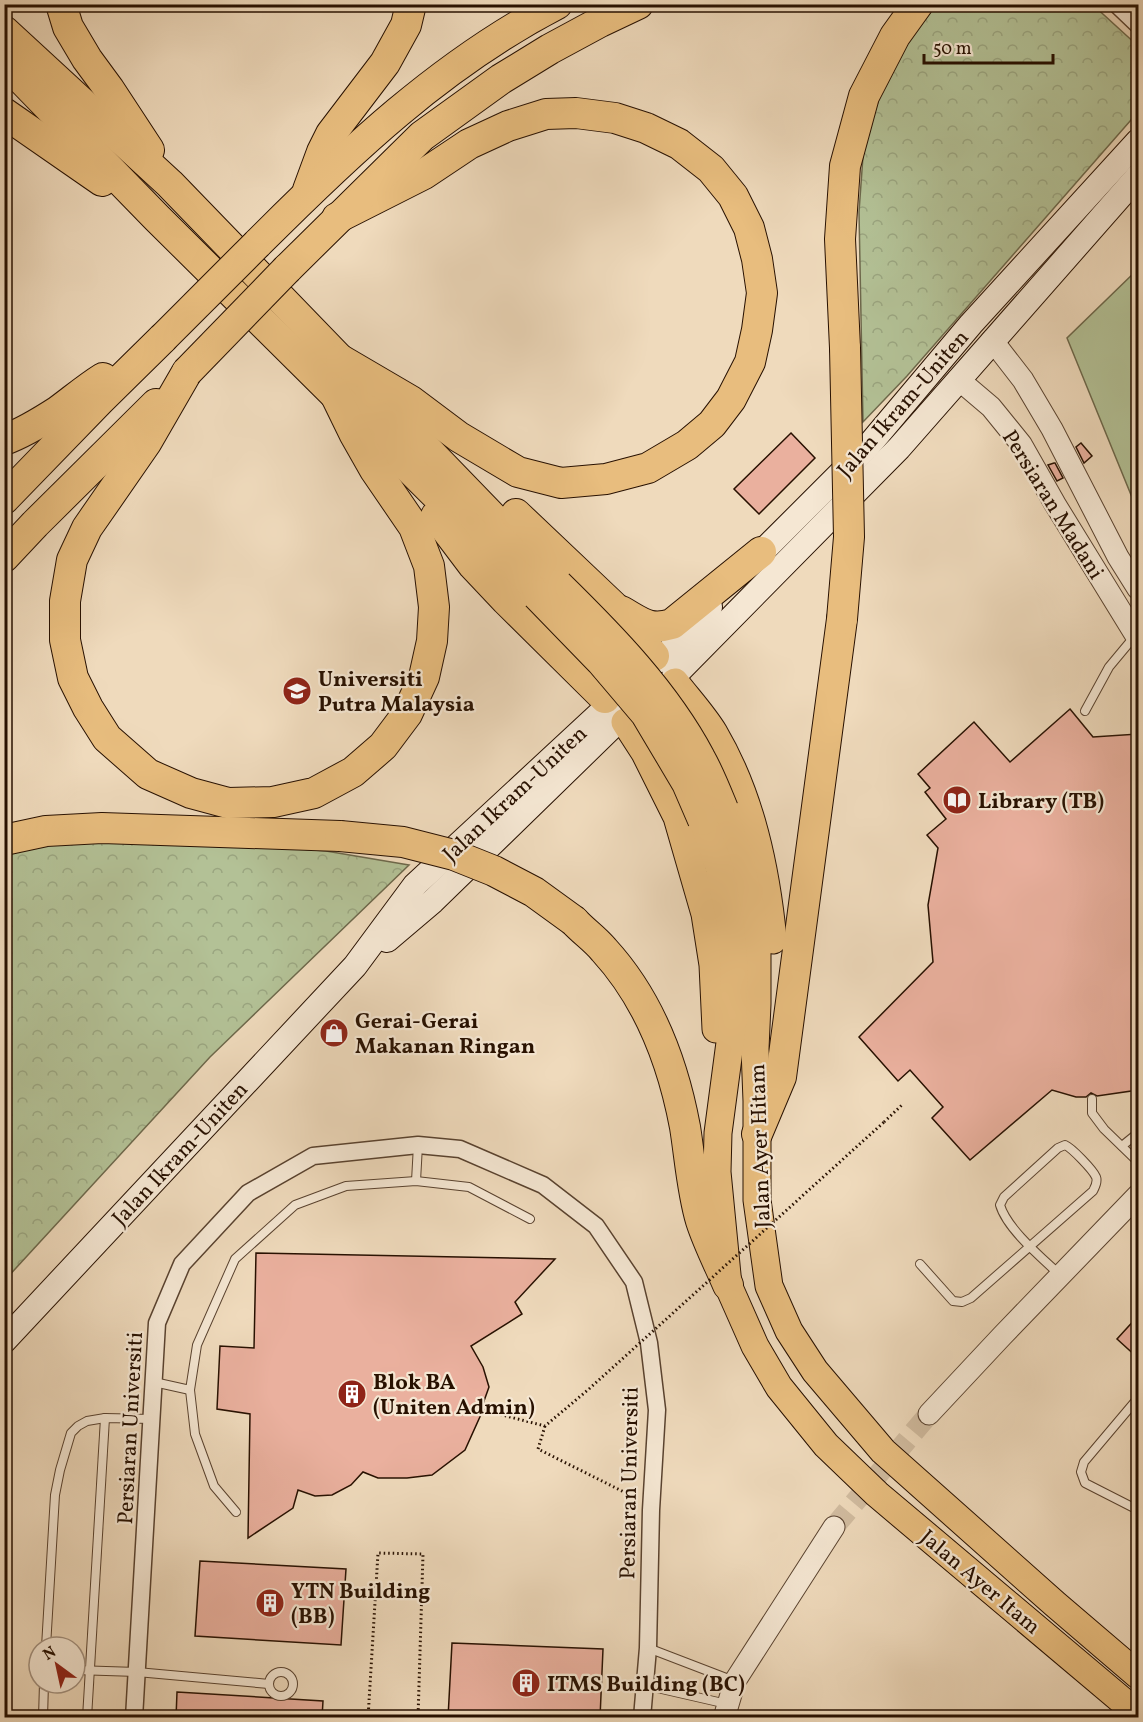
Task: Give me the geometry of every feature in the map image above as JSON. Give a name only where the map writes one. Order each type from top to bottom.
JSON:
[{"type":"highway","points":[[61,4],[68,27],[87,59],[170,184]]},
{"type":"highway","points":[[306,195],[331,134],[386,63],[406,25],[411,4]]},
{"type":"highway","points":[[4,499],[306,195],[371,134],[481,48],[557,4]]},
{"type":"highway","points":[[4,557],[337,218],[422,136],[501,79],[550,49],[638,4]]},
{"type":"highway","points":[[757,1134],[781,1077],[842,619],[849,537],[848,439],[840,239],[845,166],[864,96],[895,36],[918,4]]},
{"type":"highway","points":[[4,31],[170,184],[368,387],[548,590]]},
{"type":"highway","points":[[4,61],[157,218],[368,427],[548,590],[590,616],[654,687],[700,759],[713,814]]},
{"type":"highway","points":[[4,113],[157,218]]},
{"type":"highway","points":[[337,218],[424,174],[469,144],[508,126],[546,114],[576,113],[615,118],[646,128],[679,144],[711,169],[733,196],[749,228],[758,259],[762,293],[750,362],[731,399],[712,424],[687,445],[648,468],[606,479],[561,483],[518,472],[459,437],[411,401],[341,360]]},
{"type":"highway","points":[[4,440],[18,435],[57,411],[91,385],[155,346]]},
{"type":"highway","points":[[187,372],[146,443],[87,528],[72,560],[65,602],[65,640],[73,678],[107,738],[148,774],[191,793],[228,803],[273,802],[314,793],[352,772],[383,746],[406,714],[424,677],[432,641],[434,607],[429,566],[414,526],[375,470],[334,392]]},
{"type":"highway","points":[[368,387],[400,408],[564,559],[613,606],[666,669]]},
{"type":"highway","points":[[368,427],[386,457],[440,521],[473,565],[615,711]]},
{"type":"highway","points":[[613,606],[647,626],[659,628],[672,624],[761,552]]},
{"type":"highway","points":[[4,840],[46,831],[102,828],[340,836],[404,842],[454,855],[494,871],[534,892],[573,921],[603,949],[629,982],[654,1025],[673,1077],[701,1221],[728,1285]]},
{"type":"main road","name":"Jalan Ikram-Uniten","points":[[666,669],[761,552],[869,445],[971,324],[1138,141]]},
{"type":"main road","name":"Jalan Ikram-Uniten","points":[[666,669],[899,448],[1138,176]]},
{"type":"main road","points":[[721,1101],[713,1079],[717,1022],[713,965],[705,915],[677,817],[645,753],[615,711],[604,687],[613,666],[632,655],[643,654],[666,669],[714,733],[740,784],[755,829],[769,899],[775,987],[767,1074],[757,1101]]},
{"type":"main road","points":[[615,711],[636,725],[647,725],[667,714],[676,693],[666,669]]},
{"type":"main road","name":"Jalan Ikram-Uniten","points":[[4,1341],[355,966],[416,885],[615,711]]},
{"type":"main road","name":"Jalan Ayer Hitam","points":[[713,814],[741,864],[751,908],[757,953],[755,1050],[757,1200],[769,1286],[789,1330],[815,1371],[883,1451]]},
{"type":"main road","name":"Jalan Ayer Hitam","points":[[713,814],[719,867],[730,920],[734,966],[733,1020],[721,1101],[717,1172],[728,1285],[755,1346],[778,1387],[826,1445]]},
{"type":"main road","name":"Jalan Ayer Itam","points":[[826,1445],[877,1494],[1138,1714]]},
{"type":"main road","name":"Jalan Ayer Itam","points":[[883,1451],[1138,1675]]},
{"type":"street","points":[[1116,4],[1138,25]]},
{"type":"street","name":"Persiaran Madani","points":[[992,340],[1023,380],[1052,429],[1118,557],[1138,589]]},
{"type":"street","name":"Persiaran Madani","points":[[958,379],[991,407],[1021,444],[1055,504],[1137,635]]},
{"type":"street","points":[[1021,444],[1052,429]]},
{"type":"street","points":[[1055,504],[1084,490]]},
{"type":"street","name":"Persiaran Universiti","points":[[134,1718],[157,1323],[182,1264],[248,1193],[314,1156],[418,1144],[460,1149],[543,1185],[596,1226],[634,1282],[648,1343],[657,1410],[651,1510],[648,1648],[642,1718]]},
{"type":"street","points":[[929,1414],[1138,1195]]},
{"type":"street","points":[[725,1711],[735,1682],[834,1527]]},
{"type":"lane","points":[[1085,711],[1108,667],[1137,635]]},
{"type":"lane","points":[[1092,1099],[1092,1113],[1104,1129],[1138,1162]]},
{"type":"lane","points":[[1122,1146],[1138,1133]]},
{"type":"lane","points":[[416,1181],[418,1144]]},
{"type":"lane","points":[[920,1264],[953,1301],[962,1302],[971,1298],[1029,1246],[1093,1191],[1096,1177],[1071,1148],[1065,1145],[1058,1148],[1004,1197],[1000,1205],[1002,1214],[1029,1246],[1060,1275]]},
{"type":"lane","points":[[236,1512],[214,1486],[195,1434],[190,1390],[197,1345],[235,1259],[295,1204],[346,1186],[416,1181],[469,1187],[530,1219]]},
{"type":"lane","points":[[154,1382],[190,1390]]},
{"type":"lane","points":[[1138,1398],[1084,1462],[1081,1472],[1086,1482],[1138,1510]]},
{"type":"lane","points":[[87,1718],[105,1418]]},
{"type":"lane","points":[[47,1635],[55,1495],[71,1433],[87,1421],[105,1418],[152,1419]]},
{"type":"lane","points":[[648,1648],[735,1682]]},
{"type":"lane","points":[[89,1670],[269,1684]]},
{"type":"lane","points":[[644,1685],[725,1711]]},
{"type":"lane","points":[[44,1695],[44,1718]]},
{"type":"path","points":[[626,1493],[538,1449],[545,1426],[589,1389],[903,1104]]},
{"type":"path","points":[[483,1410],[545,1426]]},
{"type":"path","points":[[368,1718],[378,1553],[423,1554],[418,1718]]},
{"type":"green space","points":[[936,5],[1093,5],[1138,46],[1138,112],[907,376],[863,422],[859,212],[864,142],[893,59]]},
{"type":"green space","points":[[1138,269],[1138,512],[1067,338]]},
{"type":"green space","points":[[184,839],[326,851],[409,865],[210,1057],[5,1280],[5,855],[69,840]]},
{"type":"building","points":[[791,433],[815,458],[759,514],[734,489]]},
{"type":"building","points":[[1081,443],[1092,456],[1084,463],[1076,447]]},
{"type":"building","points":[[1055,463],[1063,478],[1057,481],[1048,465]]},
{"type":"building","points":[[1070,709],[1093,737],[1138,734],[1138,1090],[1097,1096],[1091,1093],[1086,1097],[1076,1097],[1052,1090],[970,1160],[932,1118],[943,1107],[910,1070],[898,1081],[859,1037],[933,962],[928,905],[938,848],[927,835],[946,819],[925,792],[930,788],[918,774],[974,722],[1010,762]]},
{"type":"building","name":"Blok BA (Uniten Admin)","points":[[256,1253],[555,1259],[515,1302],[522,1314],[471,1346],[483,1367],[489,1387],[483,1410],[465,1450],[432,1475],[378,1478],[363,1472],[351,1485],[332,1495],[315,1496],[298,1490],[293,1508],[248,1538],[250,1414],[217,1409],[220,1346],[254,1348]]},
{"type":"building","points":[[1138,1316],[1138,1358],[1117,1339]]},
{"type":"building","name":"YTN Building (BB)","points":[[200,1561],[346,1569],[341,1645],[195,1636]]},
{"type":"building","name":"ITMS Building (BC)","points":[[452,1643],[603,1649],[600,1718],[448,1718]]},
{"type":"building","points":[[177,1692],[323,1701],[322,1718],[176,1718]]},
{"type":"tunnel","points":[[834,1527],[929,1414]]},
{"type":"place","name":"Universiti Putra Malaysia","points":[[297,691]]},
{"type":"place","name":"Library (TB)","points":[[957,800]]},
{"type":"place","name":"Gerai-Gerai Makanan Ringan","points":[[334,1033]]},
{"type":"place","name":"Blok BA (Uniten Admin)","points":[[352,1394]]},
{"type":"place","name":"YTN Building (BB)","points":[[270,1603]]},
{"type":"place","name":"ITMS Building (BC)","points":[[526,1683]]}]
